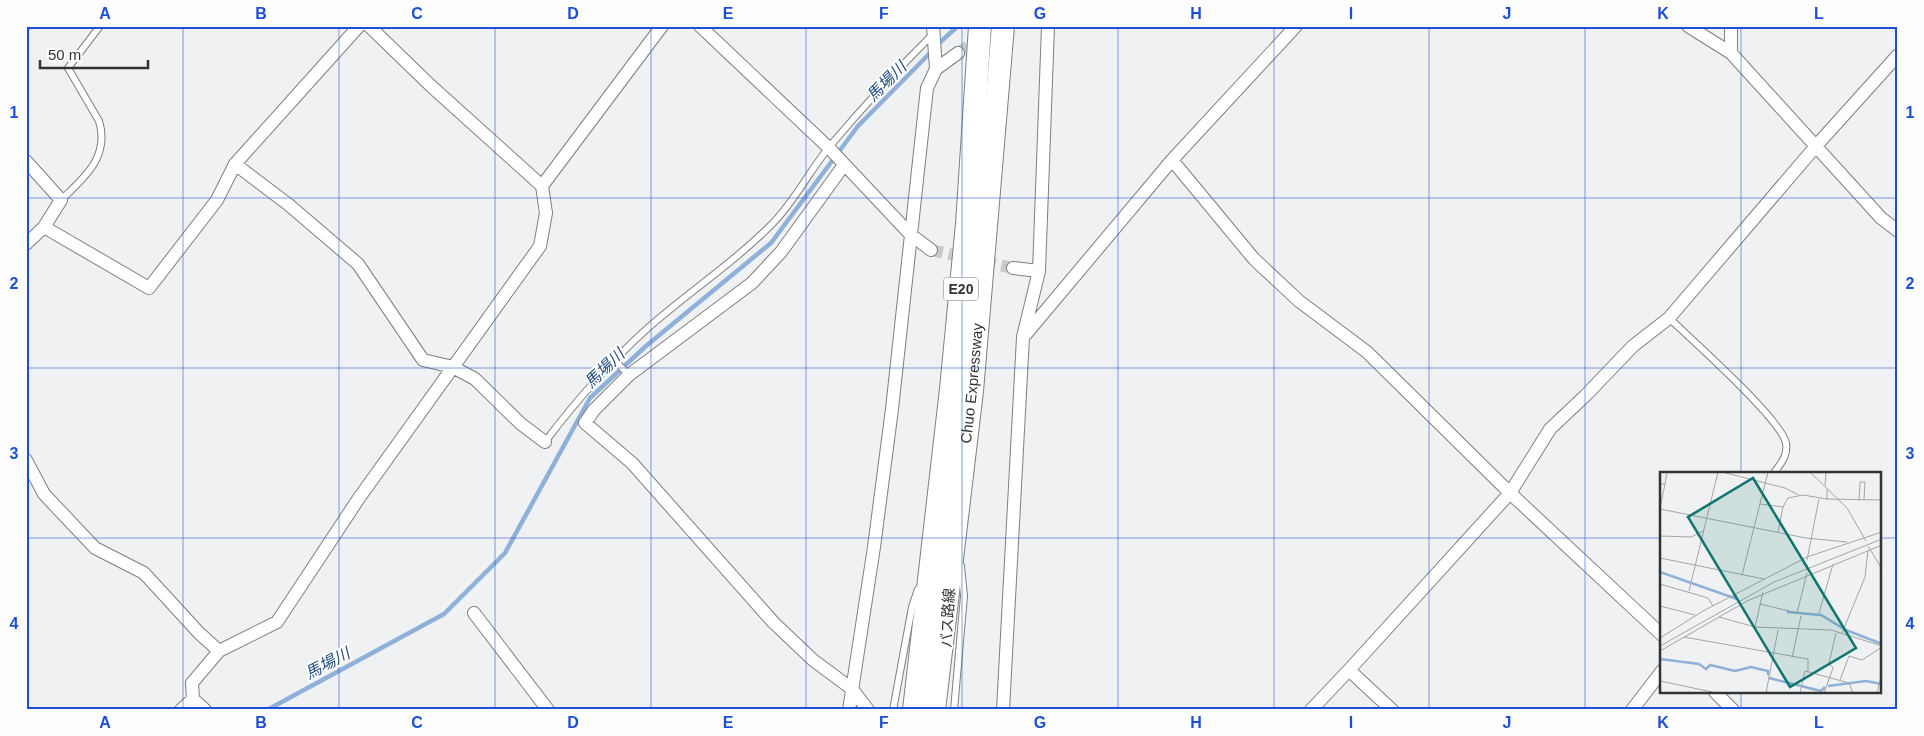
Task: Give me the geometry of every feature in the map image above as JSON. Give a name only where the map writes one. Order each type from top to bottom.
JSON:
[{"type":"highway","name":"Chuo Expressway","points":[[934,710],[972,391],[1002,26]]},
{"type":"highway","name":"Chuo Expressway","points":[[914,710],[952,389],[967,224],[980,28]]},
{"type":"street","points":[[44,227],[149,288],[217,200],[235,164],[359,26]]},
{"type":"street","points":[[204,710],[193,699],[192,683],[219,651],[277,622],[359,498],[540,246],[546,213],[542,186],[431,86],[369,26]]},
{"type":"street","points":[[542,186],[662,26]]},
{"type":"street","points":[[700,26],[830,149],[910,234],[931,250]]},
{"type":"street","points":[[1003,710],[1023,337],[1039,271],[1048,26]]},
{"type":"street","points":[[1023,337],[1172,160],[1296,26]]},
{"type":"street","points":[[1688,26],[1731,53],[1880,218],[1898,231]]},
{"type":"street","points":[[1731,26],[1731,53]]},
{"type":"street","points":[[849,710],[874,547],[892,409],[927,88],[935,64],[933,34]]},
{"type":"street","points":[[935,64],[958,53]]},
{"type":"street","points":[[1311,710],[1510,493],[1550,430],[1633,346],[1670,318],[1816,146],[1898,55]]},
{"type":"street","points":[[1172,160],[1254,259],[1299,301],[1367,352],[1510,493],[1660,633]]},
{"type":"street","points":[[26,161],[61,200],[44,227],[26,244]]},
{"type":"street","points":[[235,164],[289,205],[358,264],[423,360],[453,367],[475,379],[521,424],[545,442]]},
{"type":"street","points":[[843,164],[781,252],[752,282],[627,373],[594,410],[586,423],[632,463],[773,622],[813,660],[852,689],[868,710]]},
{"type":"street","points":[[1012,268],[1039,271]]},
{"type":"street","points":[[26,460],[44,494],[95,548],[144,573],[219,651]]},
{"type":"street","points":[[474,613],[548,710]]},
{"type":"street","points":[[1349,670],[1392,710]]},
{"type":"street","points":[[1632,710],[1660,674]]},
{"type":"street","points":[[1717,694],[1733,710]]},
{"type":"street","points":[[181,710],[193,699]]},
{"type":"lane","points":[[61,200],[88,174],[98,158],[101,146],[102,130],[99,121],[68,68],[100,26]]},
{"type":"lane","points":[[545,442],[556,427],[649,328],[728,265],[776,220],[830,149],[902,64],[933,34]]},
{"type":"lane","points":[[1670,318],[1771,417],[1786,441],[1787,455],[1775,472]]},
{"type":"lane","points":[[617,363],[627,373]]},
{"type":"lane","name":"バス路線","points":[[954,710],[964,596],[956,528]]},
{"type":"lane","name":"バス路線","points":[[893,710],[912,607],[933,547]]},
{"type":"waterway","points":[[26,32],[29,26]]},
{"type":"waterway","name":"馬場川","points":[[937,45],[958,26]]},
{"type":"waterway","name":"馬場川","points":[[267,710],[444,614],[505,553],[590,398],[646,346],[771,243],[858,126],[932,51]]},
{"type":"tunnel","points":[[958,53],[999,26]]},
{"type":"tunnel","points":[[931,250],[1013,268]]}]
